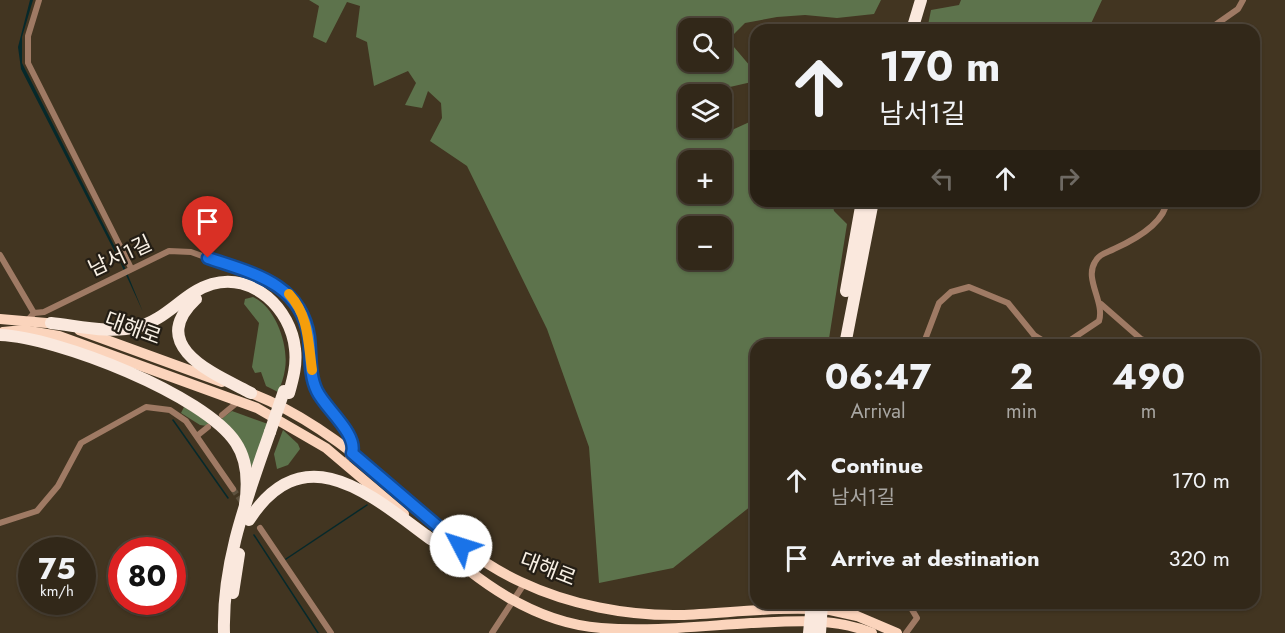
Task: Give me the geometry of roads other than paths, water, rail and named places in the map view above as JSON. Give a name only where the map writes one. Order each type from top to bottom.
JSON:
[{"type":"highway","points":[[906,24],[913,0]]},
{"type":"highway","points":[[914,24],[921,0]]},
{"type":"highway","points":[[838,339],[861,207]]},
{"type":"highway","points":[[846,339],[872,207]]},
{"type":"highway","points":[[51,323],[129,329],[158,320],[208,286],[226,282],[245,284],[262,293],[273,303],[290,328],[296,358],[249,520],[234,584],[232,633]]},
{"type":"highway","points":[[251,393],[200,366],[182,347],[180,330],[183,317],[193,302],[210,291],[227,287],[247,291],[266,302],[276,314],[284,327],[290,349],[286,392]]},
{"type":"highway","name":"대해로","points":[[0,319],[31,316],[104,338],[251,393],[310,424],[352,453],[444,533],[485,562],[524,584],[603,608],[653,614],[830,610],[857,616],[897,633]]},
{"type":"highway","name":"대해로","points":[[0,334],[23,330],[59,336],[239,401],[291,426],[345,462],[478,578],[515,601],[549,615],[607,629],[816,621],[841,623],[872,633]]},
{"type":"highway","points":[[0,334],[41,341],[120,369],[161,389],[218,423],[232,437],[242,456],[247,480],[245,505]]},
{"type":"highway","points":[[224,633],[228,568],[245,505],[273,433]]},
{"type":"highway","points":[[249,520],[267,495],[283,483],[300,477],[326,477],[360,490],[432,540]]},
{"type":"highway","points":[[478,578],[486,573],[485,562]]},
{"type":"highway","points":[[549,615],[545,610],[548,602],[563,597]]},
{"type":"highway","points":[[809,633],[811,609]]},
{"type":"highway","points":[[820,633],[822,609]]},
{"type":"street","points":[[39,0],[28,36],[28,63],[130,268]]},
{"type":"street","points":[[1217,24],[1238,9],[1243,0]]},
{"type":"street","points":[[1072,339],[1099,321],[1100,304],[1091,268],[1095,260],[1161,220],[1165,207]]},
{"type":"street","name":"남서1길","points":[[31,316],[44,312],[160,254],[183,250],[261,277],[286,291],[296,302],[307,327],[316,390],[353,441],[352,453]]},
{"type":"street","points":[[0,255],[31,316]]},
{"type":"street","points":[[925,339],[939,303],[951,292],[969,287],[1008,303],[1034,335],[1040,339]]},
{"type":"street","points":[[1100,304],[1141,339]]},
{"type":"street","points":[[222,415],[239,401]]},
{"type":"street","points":[[0,523],[37,511],[58,486],[81,443],[140,410],[152,407],[170,410],[186,421],[198,435],[233,489]]},
{"type":"street","points":[[198,435],[208,427]]},
{"type":"street","points":[[345,462],[352,453]]},
{"type":"street","points":[[260,528],[331,633]]},
{"type":"street","points":[[492,633],[524,584]]},
{"type":"street","points":[[906,633],[917,618],[912,609]]},
{"type":"water","points":[[30,0],[33,0],[22,37],[22,63],[123,263],[143,312],[121,264],[21,69],[18,47]]},
{"type":"waterway","points":[[173,420],[228,498]]},
{"type":"waterway","points":[[286,559],[367,505]]},
{"type":"waterway","points":[[254,535],[318,633]]},
{"type":"tunnel","points":[[233,489],[244,505]]}]
